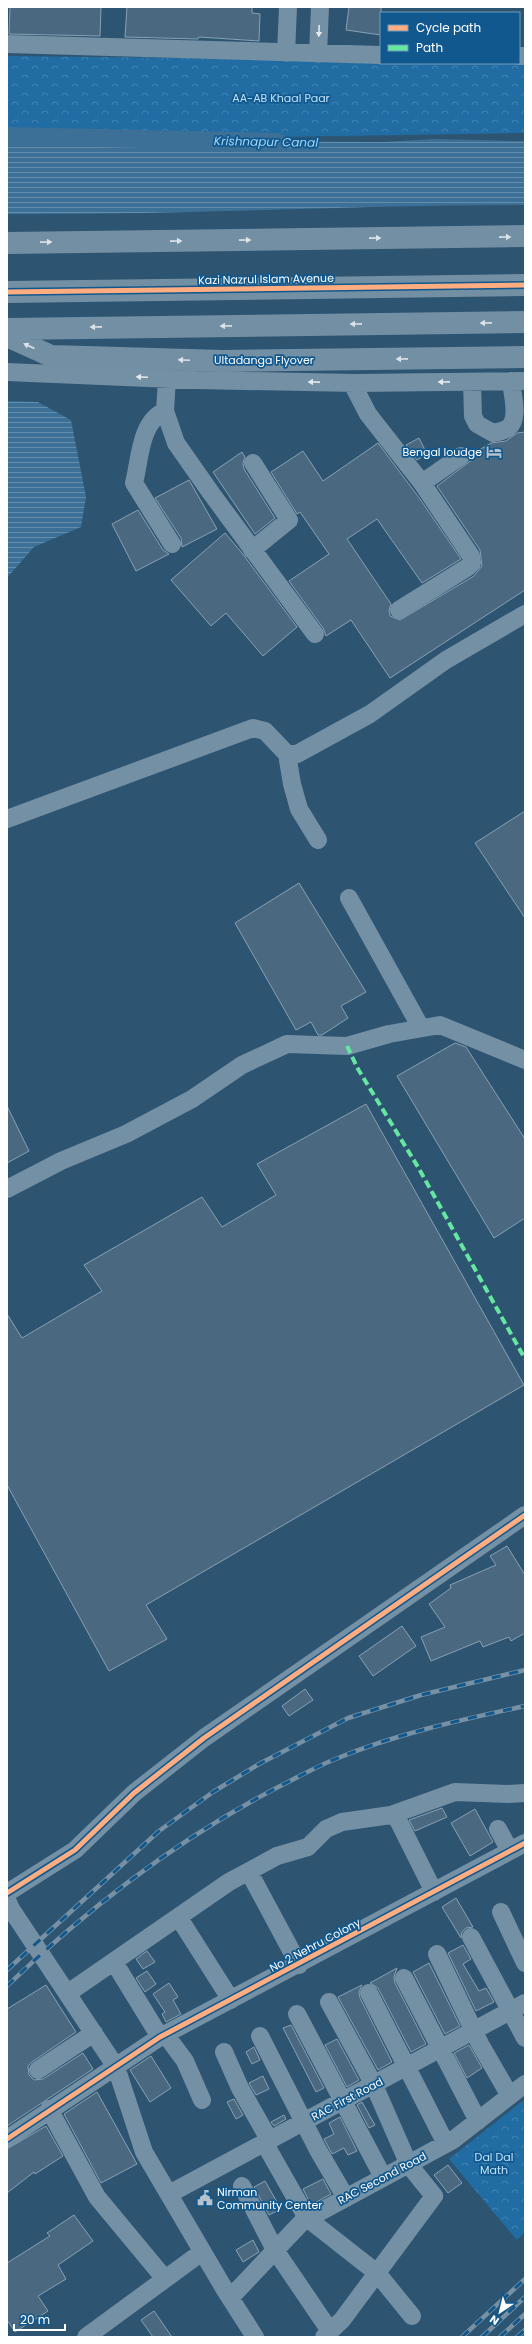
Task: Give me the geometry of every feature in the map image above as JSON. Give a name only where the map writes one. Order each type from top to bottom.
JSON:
[{"type":"main road","points":[[7,243],[525,236]]},
{"type":"main road","name":"Kazi Nazrul Islam Avenue","points":[[7,292],[525,285]]},
{"type":"main road","points":[[7,329],[525,322]]},
{"type":"main road","name":"Ultadanga Flyover","points":[[7,336],[50,356],[223,361],[525,357]]},
{"type":"street","points":[[286,53],[288,7]]},
{"type":"street","points":[[318,54],[320,7]]},
{"type":"street","points":[[7,44],[380,55]]},
{"type":"street","points":[[7,372],[352,383],[518,381],[515,414],[511,426],[507,430],[493,433],[477,424],[473,416],[472,382]]},
{"type":"street","points":[[167,378],[165,411],[176,443],[252,550],[315,634]]},
{"type":"street","points":[[352,383],[368,414],[422,483],[471,556],[472,562],[468,567],[399,610]]},
{"type":"street","points":[[165,411],[157,414],[148,426],[134,483],[172,544]]},
{"type":"street","points":[[422,483],[461,456]]},
{"type":"street","points":[[252,550],[289,520],[253,463]]},
{"type":"street","points":[[287,754],[297,754],[370,714],[446,660],[525,614]]},
{"type":"street","points":[[7,819],[253,728],[265,731],[287,754],[292,784],[299,809],[318,840]]},
{"type":"street","points":[[349,898],[420,1028]]},
{"type":"street","points":[[7,1189],[61,1161],[126,1134],[192,1099],[242,1065],[287,1044],[347,1046],[420,1028],[440,1025],[525,1060]]},
{"type":"street","points":[[255,2337],[202,2252],[144,2152],[116,2067],[8,1903],[75,1850],[134,1793],[204,1738],[525,1515]]},
{"type":"street","points":[[68,1993],[179,1918],[229,1882],[277,1856],[308,1847],[326,1829],[342,1822],[395,1814],[455,1792],[507,1794],[525,1793]]},
{"type":"street","points":[[395,1814],[434,1892]]},
{"type":"street","points":[[498,1829],[517,1847]]},
{"type":"street","name":"No 2 Nehru Colony","points":[[7,2139],[49,2109],[162,2036],[517,1847]]},
{"type":"street","points":[[249,1872],[299,1964]]},
{"type":"street","points":[[501,1912],[525,1963]]},
{"type":"street","points":[[179,1918],[231,2000]]},
{"type":"street","points":[[471,1937],[508,2010],[525,2038]]},
{"type":"street","points":[[437,1954],[474,2030],[510,2096]]},
{"type":"street","points":[[114,1962],[162,2036],[185,2061],[202,2100]]},
{"type":"street","points":[[404,1978],[478,2121]]},
{"type":"street","points":[[369,1993],[407,2067],[418,2093],[446,2144]]},
{"type":"street","points":[[242,2186],[275,2250],[327,2334],[342,2320],[434,2196],[409,2165],[374,2085],[328,2002]]},
{"type":"street","name":"RAC First Road","points":[[169,2194],[374,2085],[508,2010],[525,2003]]},
{"type":"street","points":[[297,2014],[383,2177]]},
{"type":"street","points":[[38,2070],[94,2034]]},
{"type":"street","points":[[260,2036],[318,2150],[346,2198]]},
{"type":"street","points":[[224,2052],[240,2088],[307,2218],[377,2273],[412,2316]]},
{"type":"street","name":"RAC Second Road","points":[[230,2298],[307,2218],[446,2144],[525,2084]]},
{"type":"street","points":[[49,2109],[97,2197],[165,2279]]},
{"type":"street","points":[[90,2336],[202,2252]]},
{"type":"green space","name":"AA-AB Khaal Paar","points":[[7,56],[380,60],[380,64],[520,64],[525,61],[525,133],[281,137],[7,132]]},
{"type":"green space","name":"Dal Dal Math","points":[[525,2099],[525,2232],[517,2240],[449,2159]]},
{"type":"water","points":[[434,139],[525,141],[525,205],[460,205],[137,213],[7,214],[7,140],[383,142]]},
{"type":"water","points":[[7,401],[38,402],[71,420],[86,497],[81,527],[34,547],[7,578]]},
{"type":"building","points":[[10,7],[101,7],[100,36],[9,34]]},
{"type":"building","points":[[127,7],[252,7],[252,13],[260,14],[259,41],[199,37],[198,39],[125,37]]},
{"type":"building","points":[[349,7],[381,7],[380,35],[346,30]]},
{"type":"building","points":[[525,432],[525,590],[390,678],[351,620],[326,636],[323,628],[289,581],[329,554],[300,512],[297,514],[271,472],[303,451],[323,481],[378,443],[420,499],[461,559],[422,583],[377,519],[347,539],[391,604],[389,610],[390,616],[400,620],[474,576],[482,566],[480,550],[437,486],[481,453],[479,450],[491,443],[506,441],[517,433]]},
{"type":"building","points":[[419,438],[427,454],[417,460],[406,445]]},
{"type":"building","points":[[242,452],[245,457],[243,463],[244,469],[275,518],[255,534],[213,472]]},
{"type":"building","points":[[189,480],[217,529],[182,547],[181,538],[155,498]]},
{"type":"building","points":[[138,510],[163,550],[169,554],[136,571],[112,524]]},
{"type":"building","points":[[225,533],[242,553],[297,627],[263,656],[226,613],[211,626],[171,580]]},
{"type":"building","points":[[525,811],[525,918],[475,843]]},
{"type":"building","points":[[299,883],[366,992],[341,1006],[348,1018],[322,1035],[318,1035],[311,1022],[296,1030],[235,923]]},
{"type":"building","points":[[455,1043],[466,1047],[525,1139],[525,1218],[494,1238],[397,1076]]},
{"type":"building","points":[[366,1104],[524,1385],[146,1605],[167,1639],[109,1671],[7,1485],[7,1314],[22,1338],[102,1291],[84,1265],[202,1197],[222,1227],[276,1195],[257,1164]]},
{"type":"building","points":[[7,1106],[29,1151],[7,1163]]},
{"type":"building","points":[[507,1546],[525,1575],[525,1633],[511,1641],[509,1637],[483,1647],[480,1641],[431,1661],[421,1637],[445,1627],[429,1604],[451,1588],[450,1585],[496,1565],[490,1556]]},
{"type":"building","points":[[402,1626],[416,1646],[373,1676],[359,1656]]},
{"type":"building","points":[[305,1689],[313,1700],[289,1716],[282,1706]]},
{"type":"building","points":[[442,1808],[447,1817],[415,1831],[409,1820]]},
{"type":"building","points":[[475,1809],[493,1842],[470,1856],[451,1823]]},
{"type":"building","points":[[456,1898],[473,1927],[466,1928],[462,1932],[461,1938],[442,1907]]},
{"type":"building","points":[[463,1945],[471,1959],[463,1964],[479,1991],[486,1988],[494,2002],[476,2011],[448,1953]]},
{"type":"building","points":[[147,1951],[155,1962],[143,1969],[136,1959]]},
{"type":"building","points":[[429,1963],[460,2026],[445,2034],[413,1972]]},
{"type":"building","points":[[397,1968],[394,1977],[395,1983],[426,2044],[411,2052],[378,1988],[370,1983]]},
{"type":"building","points":[[147,1971],[156,1984],[145,1992],[136,1978]]},
{"type":"building","points":[[169,1983],[178,1997],[173,2000],[181,2014],[166,2022],[162,2014],[165,2012],[153,1994]]},
{"type":"building","points":[[46,1985],[76,2032],[32,2062],[28,2066],[29,2075],[34,2080],[43,2079],[83,2053],[93,2069],[7,2126],[7,2009]]},
{"type":"building","points":[[362,1985],[359,1992],[360,1998],[392,2062],[378,2070],[338,1997]]},
{"type":"building","points":[[291,2025],[324,2088],[316,2092],[283,2028]]},
{"type":"building","points":[[337,2039],[359,2080],[347,2087],[325,2045]]},
{"type":"building","points":[[469,2045],[482,2068],[467,2078],[454,2053]]},
{"type":"building","points":[[254,2047],[260,2060],[252,2064],[246,2052]]},
{"type":"building","points":[[151,2056],[171,2088],[150,2102],[130,2070]]},
{"type":"building","points":[[263,2076],[269,2089],[256,2095],[249,2083]]},
{"type":"building","points":[[97,2092],[137,2164],[101,2183],[64,2114]]},
{"type":"building","points":[[234,2099],[243,2115],[236,2119],[227,2102]]},
{"type":"building","points":[[362,2102],[375,2125],[369,2128],[357,2105]]},
{"type":"building","points":[[284,2115],[286,2119],[274,2126],[271,2122]]},
{"type":"building","points":[[340,2117],[357,2151],[348,2155],[344,2148],[332,2154],[324,2139],[334,2134],[329,2123]]},
{"type":"building","points":[[46,2126],[63,2156],[35,2174],[34,2172],[7,2193],[7,2149]]},
{"type":"building","points":[[448,2165],[462,2183],[448,2193],[434,2175]]},
{"type":"building","points":[[323,2179],[331,2194],[311,2205],[303,2189]]},
{"type":"building","points":[[265,2181],[281,2209],[269,2215],[254,2187]]},
{"type":"building","points":[[74,2215],[93,2241],[58,2265],[66,2279],[38,2296],[48,2311],[15,2332],[7,2320],[7,2263],[50,2236],[47,2233]]},
{"type":"building","points":[[253,2240],[259,2252],[243,2262],[236,2250]]},
{"type":"building","points":[[154,2311],[172,2337],[153,2337],[141,2320]]},
{"type":"waterway","name":"Krishnapur Canal","points":[[7,136],[278,142]]},
{"type":"railway","points":[[7,1970],[159,1831],[213,1792],[259,1764],[348,1718],[421,1695],[525,1670]]},
{"type":"railway","points":[[7,1986],[39,1956],[106,1899],[177,1847],[251,1801],[316,1767],[356,1751],[428,1728],[525,1706]]},
{"type":"railway","points":[[462,2337],[525,2279]]},
{"type":"railway","points":[[482,2337],[525,2297]]},
{"type":"railway","points":[[500,2337],[525,2314]]},
{"type":"railway","points":[[517,2337],[525,2330]]},
{"type":"marked path","points":[[347,1046],[358,1069],[418,1167],[525,1359]]},
{"type":"cycle path","points":[[7,292],[525,285]]},
{"type":"cycle path","points":[[7,1893],[75,1850],[134,1793],[204,1738],[525,1515]]},
{"type":"cycle path","points":[[7,2139],[160,2037],[525,1843]]},
{"type":"place","name":"Bengal loudge","points":[[494,452]]},
{"type":"place","name":"Nirman Community Center","points":[[205,2198]]}]
